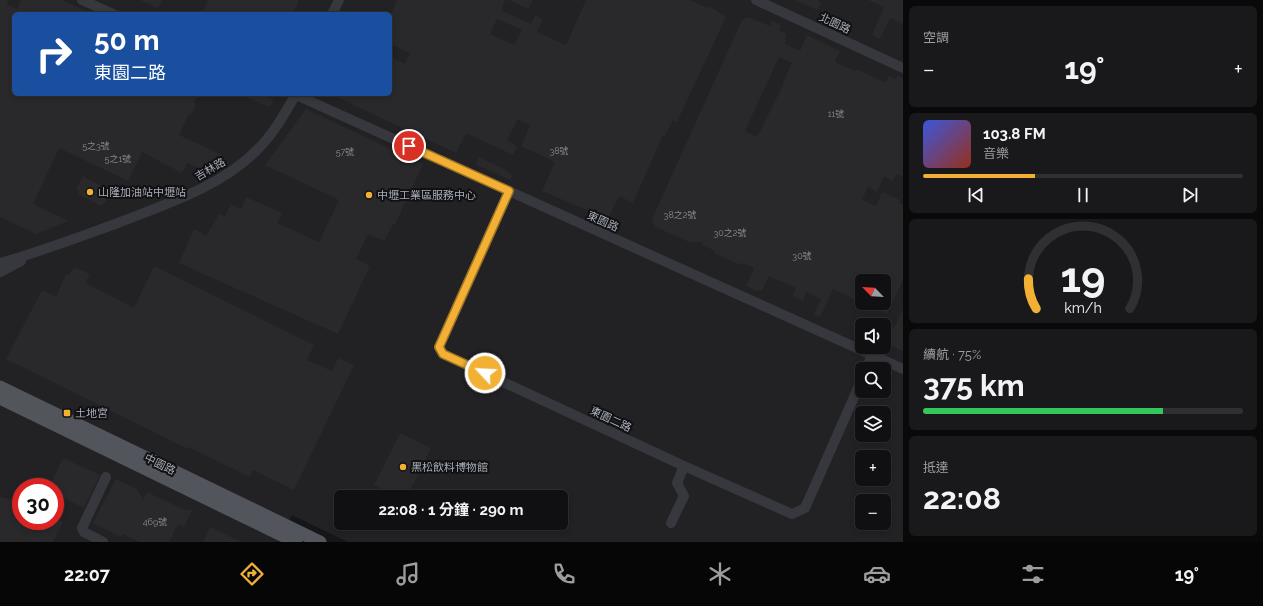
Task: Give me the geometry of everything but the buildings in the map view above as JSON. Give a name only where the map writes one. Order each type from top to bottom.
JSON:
[{"type":"main road","name":"中園路","points":[[0,387],[291,538]]},
{"type":"main road","name":"中園路","points":[[0,398],[291,538],[320,542]]},
{"type":"street","points":[[82,0],[109,12]]},
{"type":"street","points":[[333,12],[339,0]]},
{"type":"street","name":"北園路","points":[[756,0],[903,68]]},
{"type":"street","name":"吉林路","points":[[0,262],[39,252],[146,212],[211,185],[258,149],[278,124],[294,96]]},
{"type":"street","name":"東園路","points":[[299,96],[903,369]]},
{"type":"street","name":"東園二路","points":[[509,191],[439,347],[443,354],[684,466],[792,514],[805,508],[855,395]]},
{"type":"street","name":"吉林路","points":[[0,272],[39,252]]},
{"type":"street","points":[[869,362],[872,356]]},
{"type":"street","points":[[671,523],[684,496],[677,483],[684,466]]},
{"type":"street","points":[[103,542],[84,532],[82,528],[106,477]]},
{"type":"shaded area","points":[[0,0],[903,0],[903,542],[348,542],[292,515],[279,542],[0,542]]},
{"type":"place","name":"山隆加油站中壢站","points":[[90,192]]},
{"type":"place","name":"中壢工業區服務中心","points":[[369,195]]},
{"type":"place","name":"土地宮","points":[[67,413]]},
{"type":"place","name":"黑松飲料博物館","points":[[403,467]]},
{"type":"route","points":[[409,146],[509,191],[439,347],[443,354],[485,373]]}]
